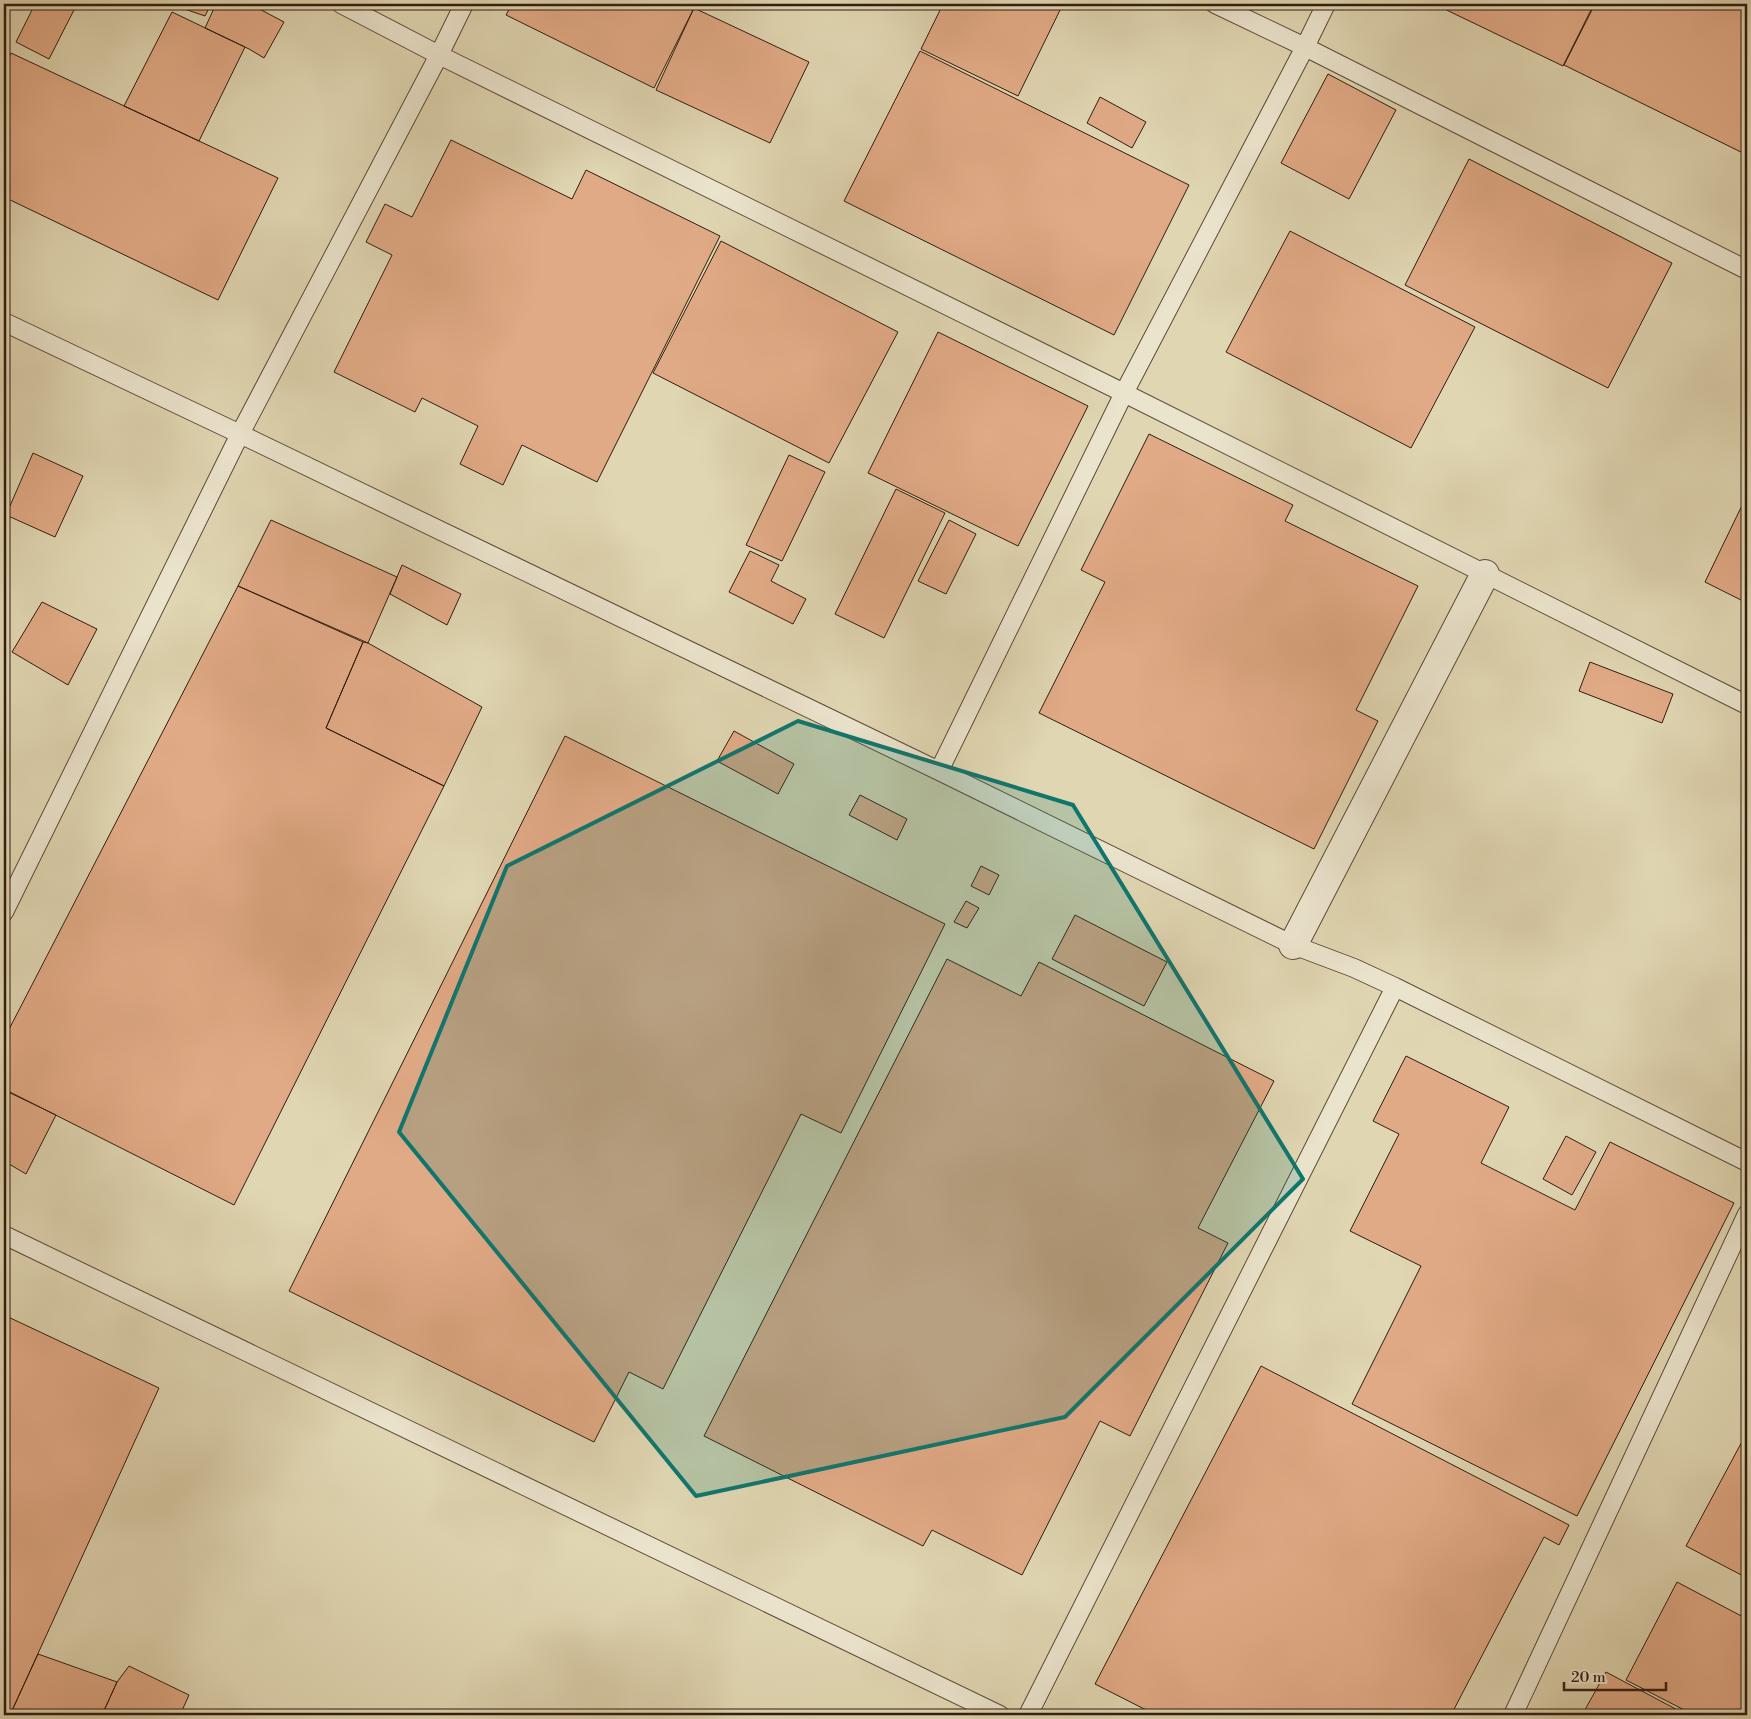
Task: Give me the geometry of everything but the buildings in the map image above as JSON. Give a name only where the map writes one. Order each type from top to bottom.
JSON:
[{"type":"street","points":[[1293,945],[1485,574]]},
{"type":"lane","points":[[341,4],[1747,705]]},
{"type":"lane","points":[[4,912],[240,434],[464,4]]},
{"type":"lane","points":[[1215,4],[1305,47],[1747,270]]},
{"type":"lane","points":[[939,772],[1124,393],[1326,4]]},
{"type":"lane","points":[[4,322],[240,434],[1293,945],[1354,968],[1395,987],[1747,1162]]},
{"type":"lane","points":[[1028,1715],[1395,987]]},
{"type":"lane","points":[[1513,1715],[1747,1214]]},
{"type":"lane","points":[[4,1235],[1000,1715]]},
{"type":"highlighted area","points":[[798,721],[1073,805],[1303,1179],[1065,1417],[696,1496],[399,1132],[507,866]]}]
